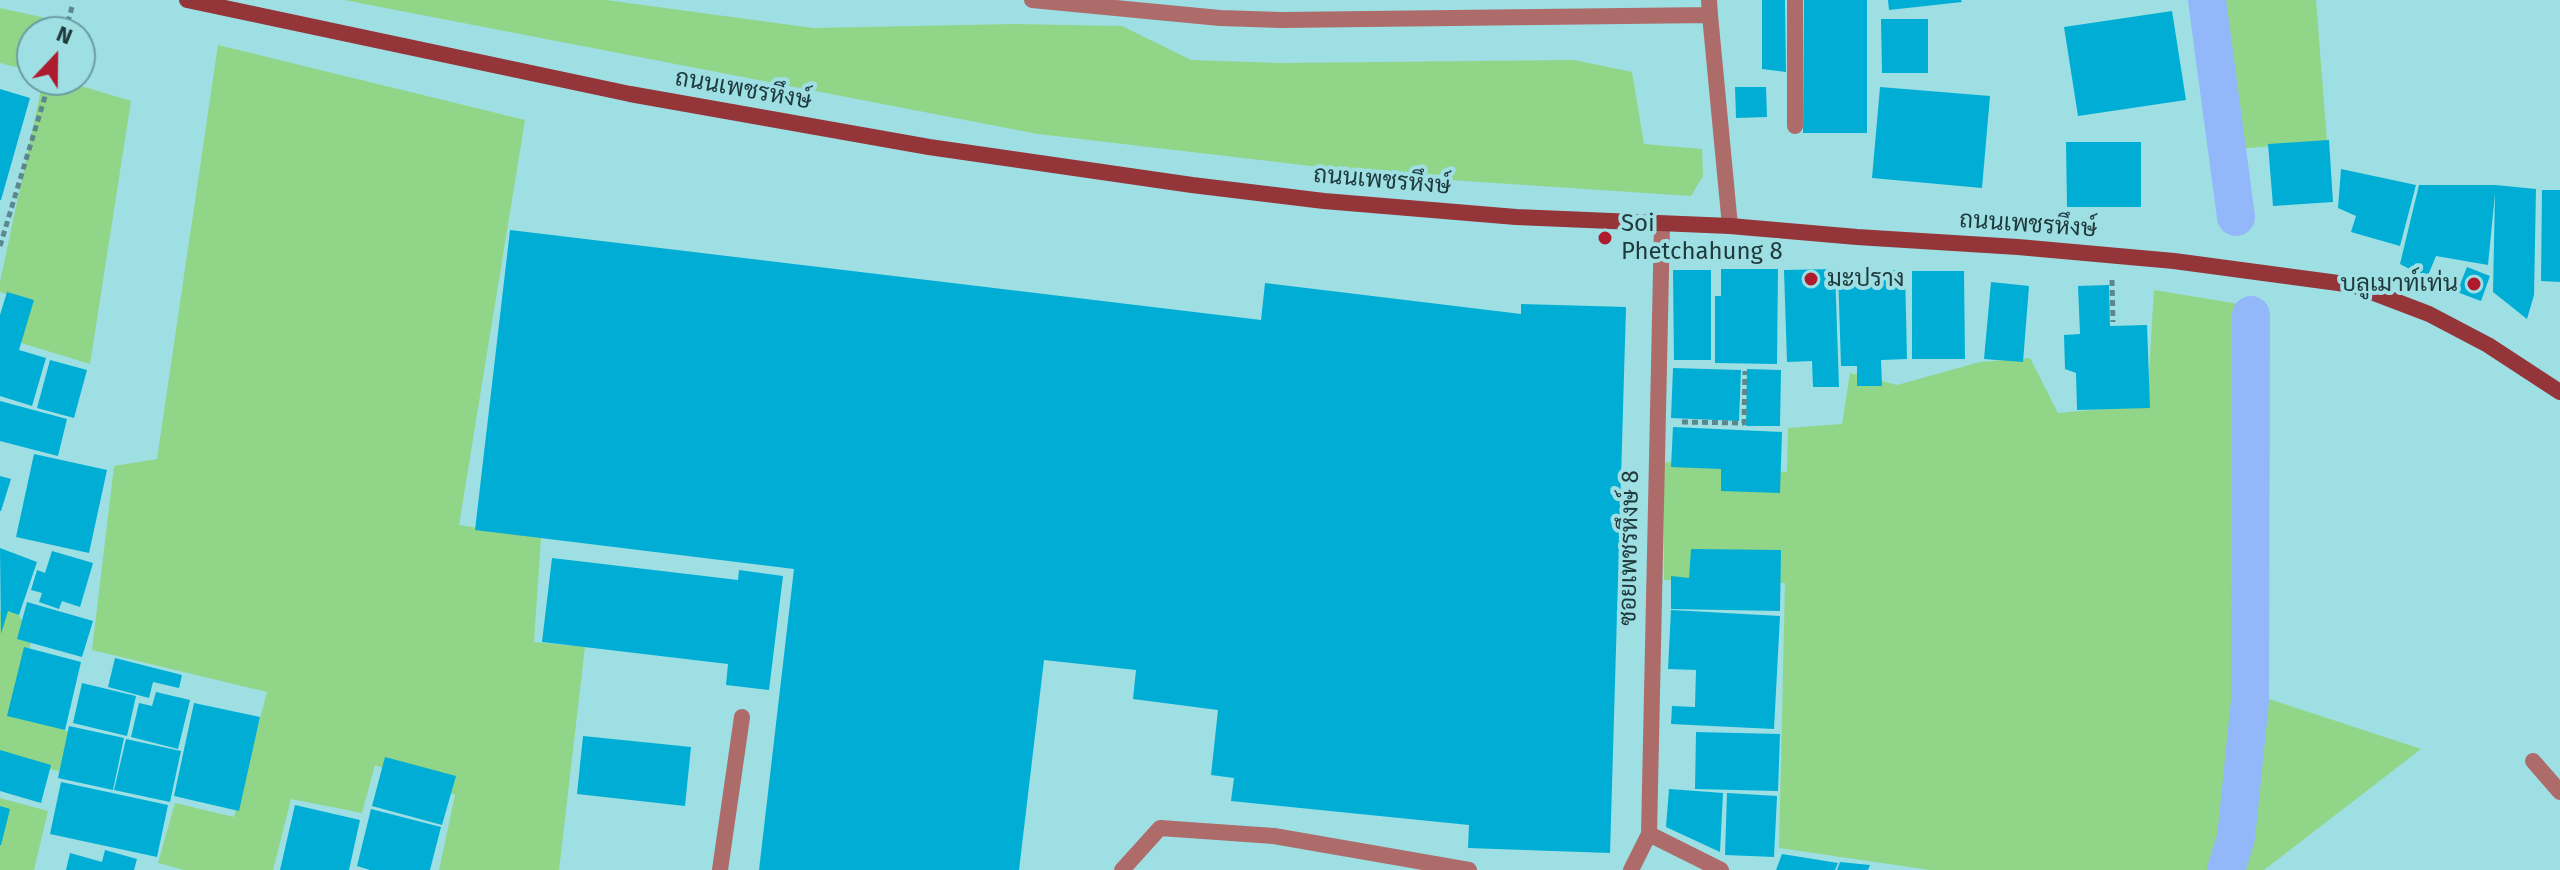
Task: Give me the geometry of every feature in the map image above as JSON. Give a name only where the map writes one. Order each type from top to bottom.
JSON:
[{"type":"main road","name":"ถนนเพชรหึงษ์","points":[[187,0],[630,94],[929,147],[1324,201],[1516,217],[1730,226],[2018,247],[2174,261],[2353,285],[2429,314],[2488,345],[2560,392]]},
{"type":"street","points":[[1032,0],[1220,18],[1281,20],[1709,8],[1730,226]]},
{"type":"street","points":[[1220,0],[1220,18]]},
{"type":"street","points":[[1795,0],[1795,126]]},
{"type":"street","name":"ซอยเพชรหึงษ์ 8","points":[[1631,870],[1649,834],[1662,224]]},
{"type":"street","points":[[720,870],[742,717]]},
{"type":"street","points":[[2533,761],[2560,792]]},
{"type":"street","points":[[1122,870],[1160,828],[1274,836],[1469,870]]},
{"type":"street","points":[[1649,834],[1721,870]]},
{"type":"path","points":[[69,16],[72,7]]},
{"type":"path","points":[[0,246],[45,96]]},
{"type":"path","points":[[2112,274],[2113,322]]},
{"type":"path","points":[[1657,421],[1744,423],[1745,371]]},
{"type":"green space","points":[[344,0],[606,0],[813,28],[1014,24],[1122,26],[1191,60],[1279,63],[1574,60],[1632,72],[1644,144],[1702,149],[1703,176],[1691,196],[1405,177],[1038,134]]},
{"type":"green space","points":[[2222,0],[2316,0],[2327,142],[2234,149]]},
{"type":"green space","points":[[0,8],[36,16],[16,16],[16,67],[0,63]]},
{"type":"green space","points":[[218,45],[525,120],[459,525],[541,538],[534,642],[585,647],[559,870],[439,870],[455,795],[375,765],[362,813],[291,799],[273,870],[184,870],[158,863],[175,803],[234,817],[267,692],[92,650],[114,466],[157,459]]},
{"type":"green space","points":[[96,90],[131,101],[90,364],[18,342],[26,301],[0,292],[40,96],[96,96]]},
{"type":"green space","points":[[2154,290],[2269,309],[2263,697],[2421,749],[2264,870],[1930,870],[1779,848],[1785,583],[1664,580],[1664,462],[1787,472],[1788,428],[1842,424],[1850,373],[1897,385],[1980,362],[2030,358],[2058,413],[2147,405]]},
{"type":"green space","points":[[11,605],[32,634],[20,706],[77,737],[69,773],[0,759],[0,611]]},
{"type":"green space","points":[[0,798],[48,811],[34,870],[0,870]]},
{"type":"building","points":[[1762,0],[1785,0],[1786,72],[1762,69]]},
{"type":"building","points":[[1804,0],[1867,0],[1867,133],[1803,133]]},
{"type":"building","points":[[1888,0],[1961,0],[1962,2],[1889,10]]},
{"type":"building","points":[[2172,11],[2186,100],[2078,116],[2064,27]]},
{"type":"building","points":[[1881,19],[1928,19],[1928,73],[1882,73]]},
{"type":"building","points":[[1735,87],[1766,87],[1767,117],[1736,118]]},
{"type":"building","points":[[1880,87],[1990,96],[1982,188],[1872,178]]},
{"type":"building","points":[[0,89],[30,98],[0,200]]},
{"type":"building","points":[[2329,140],[2333,202],[2273,206],[2268,144]]},
{"type":"building","points":[[2066,142],[2141,142],[2141,207],[2067,207]]},
{"type":"building","points":[[2341,169],[2416,185],[2400,246],[2351,232],[2356,216],[2338,208]]},
{"type":"building","points":[[2419,185],[2495,185],[2536,189],[2534,295],[2527,319],[2493,292],[2495,193],[2488,265],[2436,256],[2427,278],[2400,264]]},
{"type":"building","points":[[2542,190],[2560,190],[2560,282],[2541,281]]},
{"type":"building","points":[[510,230],[1261,320],[1265,283],[1521,314],[1521,304],[1626,307],[1610,853],[1468,848],[1469,825],[1231,801],[1234,778],[1211,775],[1218,710],[1133,699],[1136,670],[1044,660],[1019,870],[759,870],[794,569],[475,530]]},
{"type":"building","name":"บลูเมาท์เท่น","points":[[2467,267],[2490,276],[2481,301],[2457,292]]},
{"type":"building","points":[[1721,269],[1778,269],[1777,364],[1715,363],[1715,296],[1721,296]]},
{"type":"building","points":[[1835,269],[1839,387],[1813,387],[1812,361],[1787,362],[1784,270]]},
{"type":"building","points":[[1673,270],[1711,270],[1711,360],[1674,360]]},
{"type":"building","points":[[1905,270],[1907,359],[1881,360],[1882,386],[1857,386],[1857,366],[1841,366],[1838,271]]},
{"type":"building","points":[[1912,271],[1964,271],[1965,359],[1912,359]]},
{"type":"building","points":[[1991,282],[2029,286],[2023,362],[1984,359]]},
{"type":"building","points":[[2109,285],[2110,326],[2147,325],[2150,408],[2077,410],[2076,373],[2065,369],[2064,335],[2080,334],[2078,286]]},
{"type":"building","points":[[7,292],[34,300],[19,350],[46,358],[32,406],[0,396],[0,315]]},
{"type":"building","points":[[50,360],[87,370],[74,418],[37,408]]},
{"type":"building","points":[[1673,368],[1741,370],[1739,421],[1671,418]]},
{"type":"building","points":[[1747,369],[1781,370],[1780,426],[1746,426]]},
{"type":"building","points":[[0,401],[67,419],[58,456],[0,441]]},
{"type":"building","points":[[1673,427],[1782,432],[1780,493],[1721,491],[1721,469],[1671,467]]},
{"type":"building","points":[[34,454],[107,470],[89,553],[16,537]]},
{"type":"building","points":[[0,476],[11,479],[1,511],[0,511]]},
{"type":"building","points":[[0,548],[37,562],[19,615],[8,611],[1,634]]},
{"type":"building","points":[[1691,549],[1781,550],[1780,611],[1671,609],[1671,576],[1689,578]]},
{"type":"building","points":[[52,551],[93,563],[80,607],[62,601],[59,609],[39,602],[42,593],[31,590],[37,570],[45,573]]},
{"type":"building","points":[[552,558],[738,580],[739,570],[783,576],[769,690],[726,685],[728,664],[542,642]]},
{"type":"building","points":[[27,602],[93,621],[82,657],[17,639]]},
{"type":"building","points":[[1671,610],[1780,616],[1774,729],[1671,724],[1672,706],[1695,707],[1696,670],[1668,669]]},
{"type":"building","points":[[24,647],[81,662],[65,730],[7,716]]},
{"type":"building","points":[[115,658],[182,675],[179,688],[153,682],[149,698],[108,687]]},
{"type":"building","points":[[82,683],[136,696],[127,736],[73,723]]},
{"type":"building","points":[[156,692],[190,700],[178,749],[131,737],[139,703],[152,706]]},
{"type":"building","points":[[194,703],[260,717],[239,811],[174,796]]},
{"type":"building","points":[[69,726],[124,738],[113,790],[58,778]]},
{"type":"building","points":[[1696,732],[1780,734],[1778,791],[1695,789]]},
{"type":"building","points":[[583,736],[691,747],[685,806],[577,794]]},
{"type":"building","points":[[126,739],[181,751],[170,802],[114,790]]},
{"type":"building","points":[[0,750],[51,765],[41,803],[0,791]]},
{"type":"building","points":[[385,757],[456,776],[442,825],[372,806]]},
{"type":"building","points":[[61,782],[168,805],[157,857],[50,834]]},
{"type":"building","points":[[1669,789],[1723,793],[1720,852],[1666,827]]},
{"type":"building","points":[[1727,793],[1777,796],[1774,857],[1725,855]]},
{"type":"building","points":[[295,805],[360,820],[349,870],[280,870]]},
{"type":"building","points":[[0,806],[10,809],[1,845],[0,845]]},
{"type":"building","points":[[371,809],[441,827],[430,870],[370,870],[357,866]]},
{"type":"building","points":[[105,850],[137,859],[134,870],[66,870],[70,853],[102,862]]},
{"type":"building","points":[[1782,854],[1838,863],[1835,870],[1776,870]]},
{"type":"building","points":[[1840,862],[1870,865],[1868,870],[1837,870]]},
{"type":"waterway","points":[[2207,0],[2236,217]]},
{"type":"waterway","points":[[2226,870],[2236,838],[2250,701],[2251,315]]},
{"type":"place","name":"Soi Phetchahung 8","points":[[1605,238]]},
{"type":"place","name":"มะปราง","points":[[1811,279]]},
{"type":"place","name":"บลูเมาท์เท่น","points":[[2474,284]]}]
